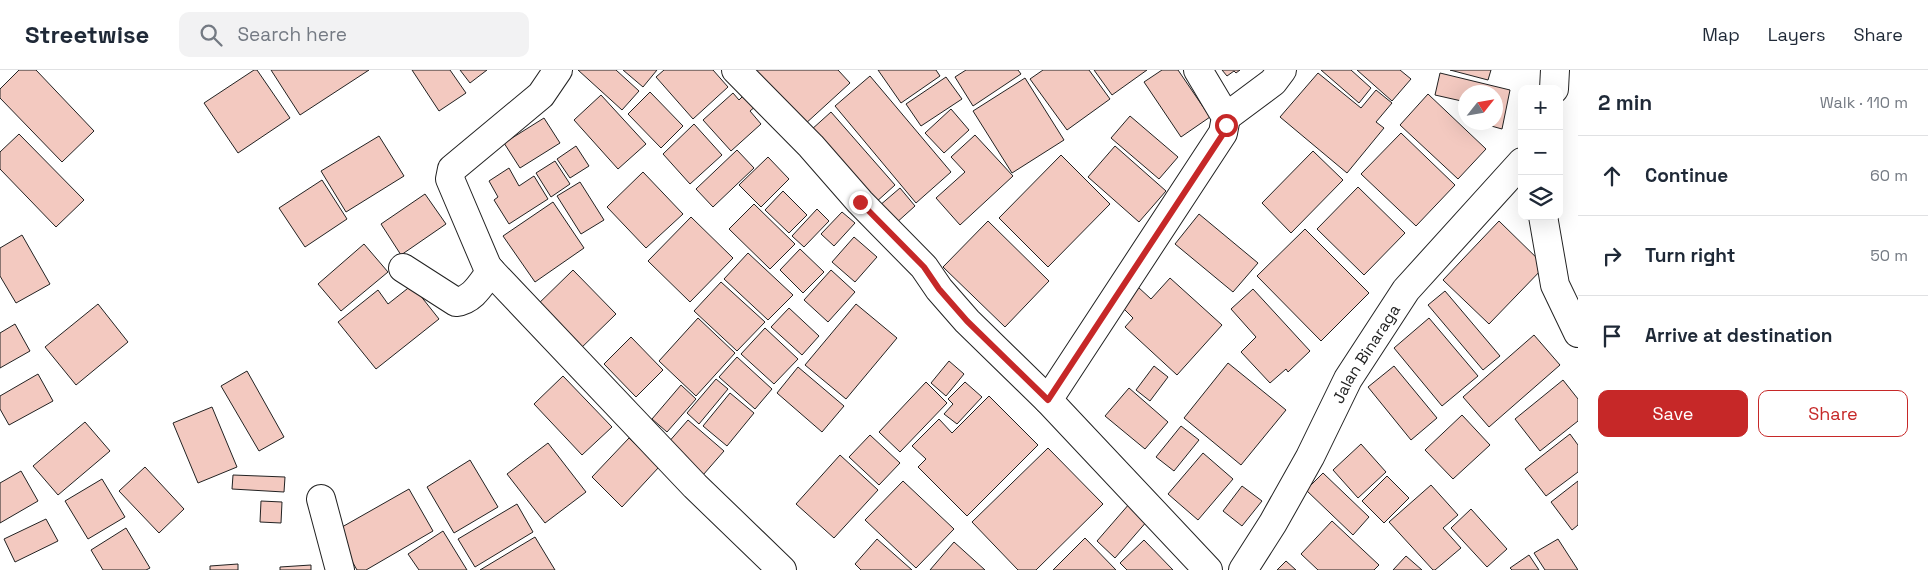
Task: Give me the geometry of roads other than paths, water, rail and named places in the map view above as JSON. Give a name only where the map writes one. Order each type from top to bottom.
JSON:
[{"type":"street","points":[[558,70],[541,95],[452,169],[450,173],[450,179],[487,266],[695,486],[782,570]]},
{"type":"street","points":[[736,70],[811,146],[860,202],[924,267],[939,289],[967,321],[1048,400],[1208,570]]},
{"type":"street","points":[[1048,400],[1223,134],[1226,117],[1198,70]]},
{"type":"street","points":[[1226,117],[1273,82],[1282,70]]},
{"type":"street","points":[[1554,85],[1555,70]]},
{"type":"street","name":"Jalan Binaraga","points":[[1243,570],[1273,523],[1310,457],[1348,379],[1406,290],[1518,166]]},
{"type":"street","points":[[1544,220],[1556,285],[1578,333]]},
{"type":"street","points":[[403,268],[456,302],[471,296],[491,271]]},
{"type":"street","points":[[321,499],[340,570]]}]
